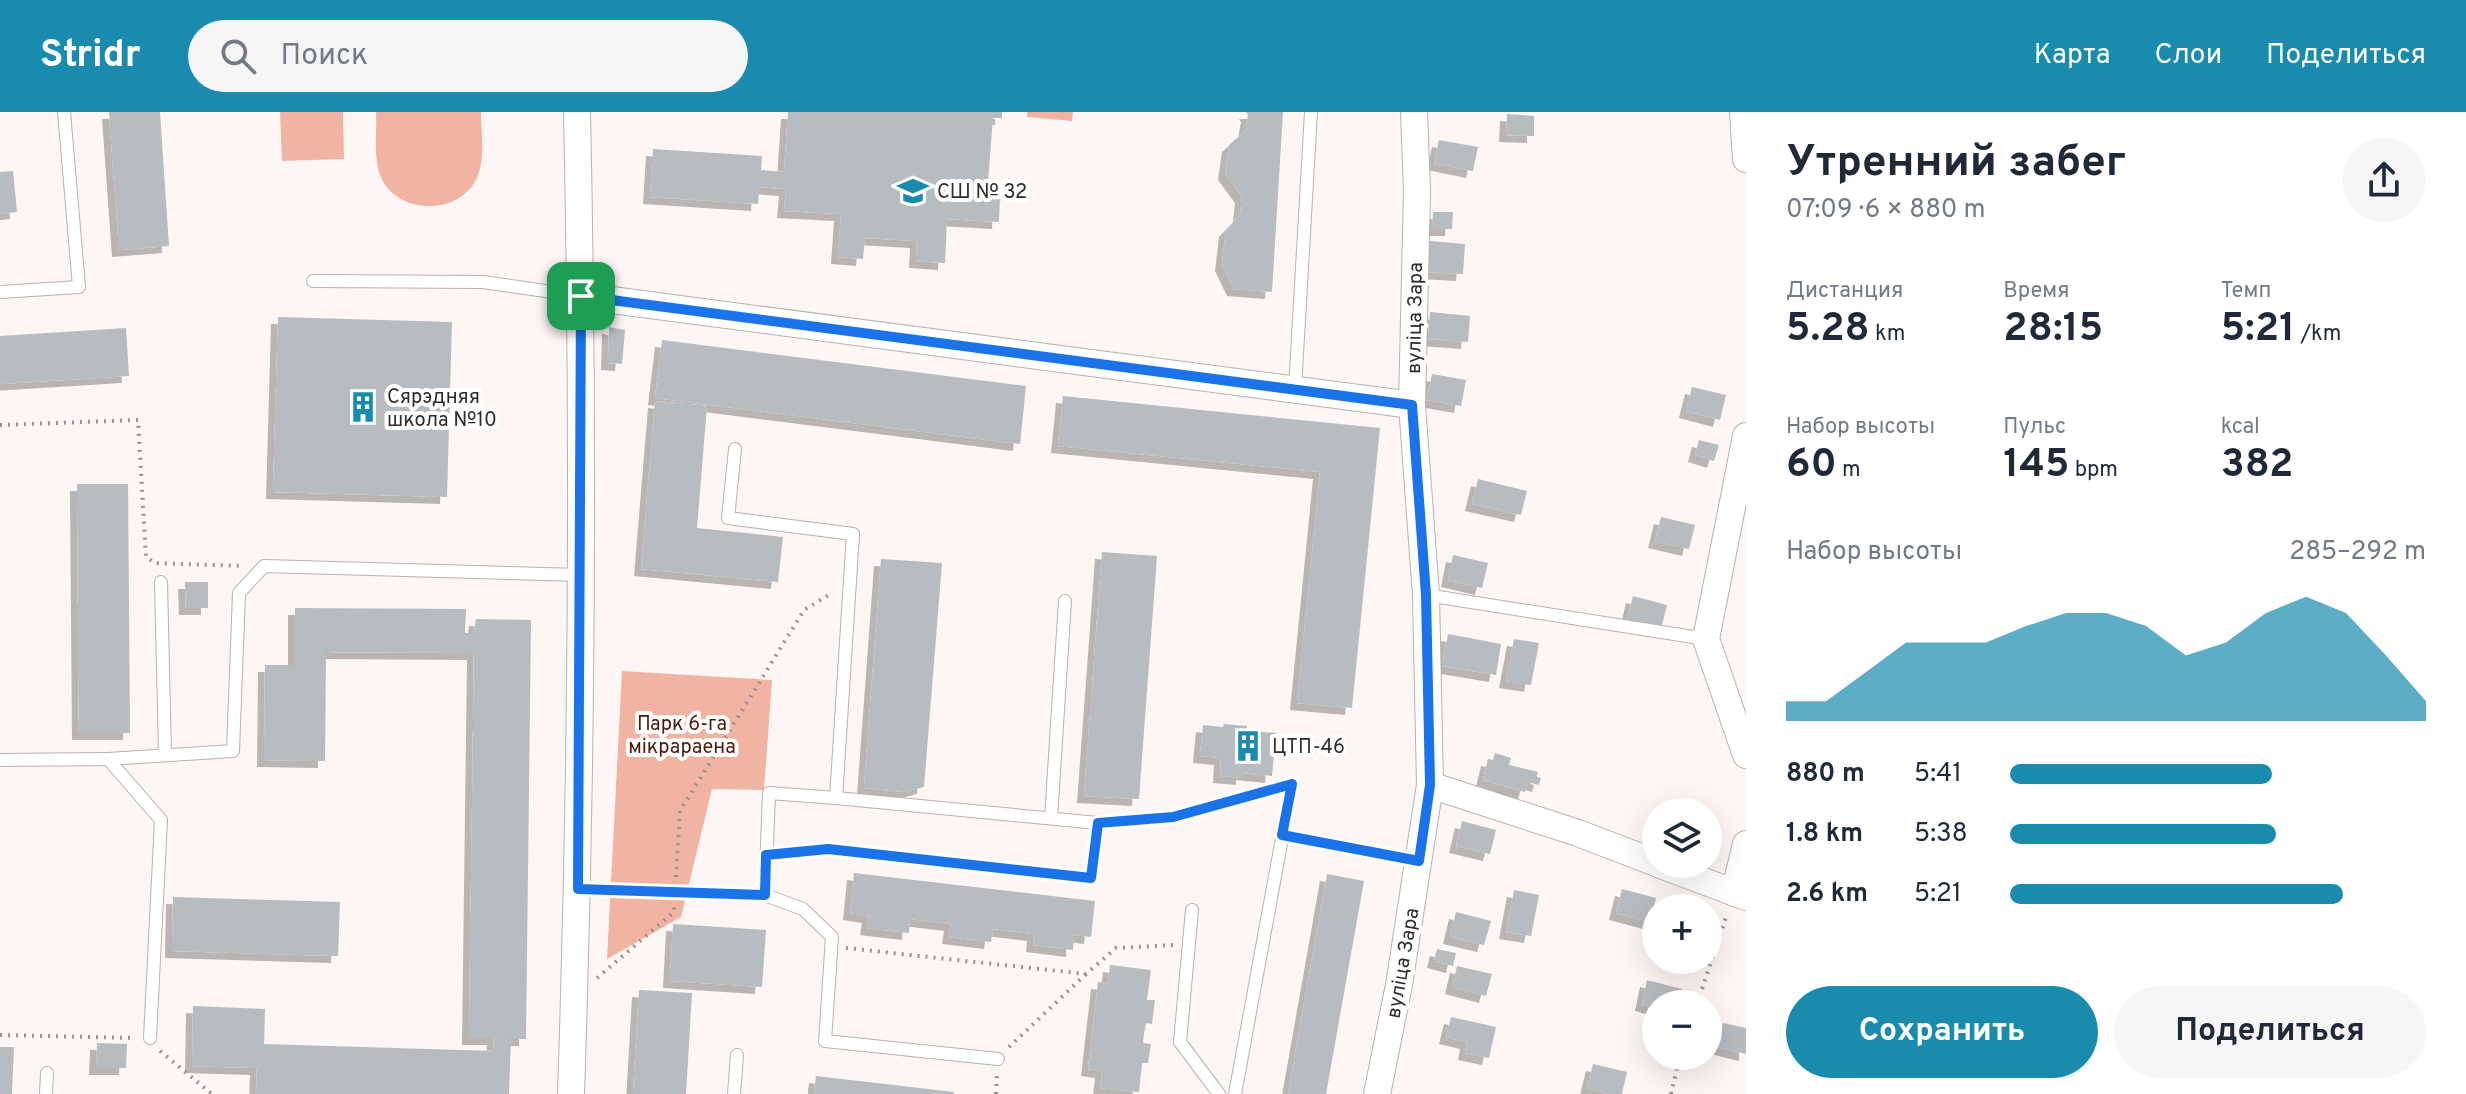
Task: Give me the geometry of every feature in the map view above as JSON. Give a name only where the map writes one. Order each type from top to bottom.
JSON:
[{"type":"street","points":[[571,1094],[578,889],[581,575],[581,296],[577,112]]},
{"type":"street","name":"вуліца Зара","points":[[1377,1094],[1399,985],[1430,785],[1426,595],[1412,405],[1417,191],[1414,112]]},
{"type":"street","points":[[1743,112],[1746,159]]},
{"type":"street","points":[[581,296],[1412,405]]},
{"type":"street","points":[[1746,436],[1706,639],[1746,755]]},
{"type":"street","points":[[1430,785],[1578,833],[1642,858]]},
{"type":"street","points":[[1694,878],[1740,895],[1746,844]]},
{"type":"lane","points":[[0,292],[79,287],[64,112]]},
{"type":"lane","points":[[1295,389],[1311,112]]},
{"type":"lane","points":[[313,281],[483,282],[581,296]]},
{"type":"lane","points":[[735,449],[728,518],[853,534],[836,798]]},
{"type":"lane","points":[[0,760],[108,759],[233,751],[239,593],[264,566],[581,575]]},
{"type":"lane","points":[[161,582],[165,755]]},
{"type":"lane","points":[[1426,595],[1706,639]]},
{"type":"lane","points":[[1051,818],[1065,601]]},
{"type":"lane","points":[[108,759],[161,820],[150,1038]]},
{"type":"lane","points":[[765,895],[769,793],[1098,823],[1173,817],[1292,784],[1235,1094]]},
{"type":"lane","points":[[766,855],[828,849],[1091,878],[1098,823]]},
{"type":"lane","points":[[1282,835],[1419,861]]},
{"type":"lane","points":[[578,889],[765,895],[803,909],[832,937],[825,1041],[998,1059]]},
{"type":"lane","points":[[1192,910],[1180,1042],[1219,1094]]},
{"type":"lane","points":[[734,1094],[737,1055]]},
{"type":"lane","points":[[46,1094],[47,1073]]},
{"type":"path","points":[[0,425],[138,420],[146,557],[155,563],[264,566]]},
{"type":"path","points":[[592,982],[674,912],[680,811],[804,610],[850,583]]},
{"type":"path","points":[[1703,990],[1740,895]]},
{"type":"path","points":[[996,1094],[998,1059],[1116,948],[1189,944]]},
{"type":"path","points":[[832,946],[1086,974]]},
{"type":"path","points":[[0,1035],[150,1038],[161,1052],[212,1094]]},
{"type":"path","points":[[1671,1094],[1677,1070]]},
{"type":"green space","points":[[280,112],[343,112],[344,159],[282,161]]},
{"type":"green space","points":[[376,112],[481,112],[482,155],[479,172],[466,193],[453,201],[423,206],[395,195],[384,183],[378,168]]},
{"type":"green space","points":[[1027,112],[1073,112],[1072,121],[1027,117]]},
{"type":"green space","name":"Парк 6-га мікрараена","points":[[622,671],[772,680],[764,790],[712,789],[681,917],[607,959]]},
{"type":"building","points":[[109,112],[160,112],[169,246],[119,250]]},
{"type":"building","points":[[788,112],[1002,112],[1002,118],[993,118],[987,195],[1000,196],[999,222],[947,219],[945,263],[916,261],[917,241],[865,238],[863,259],[838,257],[841,214],[784,211],[786,189],[759,187],[758,204],[650,197],[653,149],[762,156],[761,170],[784,172]]},
{"type":"building","points":[[1246,112],[1283,112],[1272,292],[1234,289],[1222,264],[1226,230],[1240,215],[1242,196],[1225,173],[1229,145],[1245,131]]},
{"type":"building","points":[[1507,114],[1534,116],[1534,136],[1506,135]]},
{"type":"building","points":[[1439,140],[1478,147],[1473,171],[1434,163]]},
{"type":"building","points":[[13,171],[17,212],[0,214],[0,172]]},
{"type":"building","points":[[1433,212],[1453,212],[1452,229],[1432,229]]},
{"type":"building","points":[[1430,241],[1465,244],[1463,274],[1428,272]]},
{"type":"building","points":[[1430,312],[1470,316],[1468,342],[1428,339]]},
{"type":"building","name":"Сярэдняя школа №10","points":[[278,317],[452,322],[447,497],[273,492]]},
{"type":"building","points":[[609,327],[625,330],[622,364],[608,363]]},
{"type":"building","points":[[126,328],[129,376],[0,384],[0,336]]},
{"type":"building","points":[[662,340],[1026,386],[1020,444],[655,398]]},
{"type":"building","points":[[1432,374],[1466,380],[1461,406],[1427,400]]},
{"type":"building","points":[[1692,387],[1726,395],[1720,420],[1686,411]]},
{"type":"building","points":[[1063,396],[1380,428],[1352,708],[1297,703],[1320,472],[1058,446]]},
{"type":"building","points":[[655,401],[707,406],[697,528],[783,537],[778,582],[641,569]]},
{"type":"building","points":[[1699,440],[1719,445],[1714,461],[1695,455]]},
{"type":"building","points":[[1478,479],[1527,491],[1521,515],[1472,504]]},
{"type":"building","points":[[77,484],[128,484],[130,733],[79,733]]},
{"type":"building","points":[[1661,517],[1695,525],[1689,549],[1655,541]]},
{"type":"building","points":[[1102,552],[1157,556],[1139,799],[1084,796]]},
{"type":"building","points":[[1453,555],[1488,563],[1482,588],[1448,580]]},
{"type":"building","points":[[881,559],[942,563],[924,787],[904,792],[864,788]]},
{"type":"building","points":[[185,582],[208,582],[208,608],[186,608]]},
{"type":"building","points":[[1633,596],[1667,605],[1661,629],[1627,621]]},
{"type":"building","points":[[295,608],[466,609],[465,633],[474,633],[476,619],[531,620],[526,1039],[511,1039],[509,1094],[256,1094],[257,1068],[192,1066],[193,1006],[265,1009],[264,1044],[493,1051],[494,1038],[469,1038],[474,653],[326,652],[325,761],[264,760],[265,665],[295,665]]},
{"type":"building","points":[[1448,634],[1501,644],[1496,675],[1442,666]]},
{"type":"building","points":[[1514,639],[1539,643],[1531,685],[1506,681]]},
{"type":"building","name":"ЦТП-46","points":[[1224,724],[1247,726],[1247,731],[1276,733],[1272,776],[1243,773],[1243,778],[1220,776],[1221,758],[1200,756],[1203,725],[1223,727]]},
{"type":"building","points":[[1495,753],[1511,758],[1509,765],[1538,772],[1537,777],[1541,778],[1539,785],[1528,782],[1525,792],[1483,780],[1488,759],[1493,760]]},
{"type":"building","points":[[1462,821],[1496,830],[1490,854],[1456,846]]},
{"type":"building","points":[[854,873],[1095,901],[1091,937],[1074,935],[1073,950],[1033,945],[1034,934],[993,929],[991,942],[949,937],[951,924],[910,919],[909,933],[867,928],[869,916],[850,913]]},
{"type":"building","points":[[1327,874],[1364,881],[1326,1094],[1288,1094]]},
{"type":"building","points":[[1622,889],[1642,894],[1642,920],[1616,913]]},
{"type":"building","points":[[1514,890],[1539,895],[1531,936],[1506,932]]},
{"type":"building","points":[[173,897],[340,902],[338,956],[172,951]]},
{"type":"building","points":[[1456,912],[1491,921],[1484,945],[1450,937]]},
{"type":"building","points":[[673,924],[766,930],[762,987],[670,981]]},
{"type":"building","points":[[1437,949],[1456,953],[1453,966],[1434,961]]},
{"type":"building","points":[[1110,965],[1151,970],[1147,1000],[1155,1000],[1152,1024],[1145,1023],[1143,1043],[1151,1044],[1148,1063],[1142,1063],[1139,1092],[1100,1088],[1102,1071],[1088,1069],[1098,982],[1108,983]]},
{"type":"building","points":[[1457,966],[1492,974],[1486,996],[1452,987]]},
{"type":"building","points":[[1647,980],[1682,989],[1682,990],[1645,990]]},
{"type":"building","points":[[639,990],[692,993],[686,1094],[633,1094]]},
{"type":"building","points":[[1451,1017],[1496,1027],[1489,1058],[1465,1053],[1467,1042],[1446,1037]]},
{"type":"building","points":[[1723,1023],[1746,1028],[1746,1054],[1722,1048]]},
{"type":"building","points":[[97,1043],[127,1044],[126,1068],[96,1068]]},
{"type":"building","points":[[0,1047],[14,1047],[12,1094],[0,1094]]},
{"type":"building","points":[[1593,1064],[1627,1072],[1622,1094],[1587,1088]]},
{"type":"building","points":[[816,1076],[954,1092],[954,1094],[814,1094]]},
{"type":"place","name":"СШ № 32","points":[[913,191]]},
{"type":"place","name":"Сярэдняя школа №10","points":[[363,407]]},
{"type":"place","name":"ЦТП-46","points":[[1248,746]]},
{"type":"route","points":[[581,296],[1412,405],[1426,595],[1430,785],[1419,861],[1282,835],[1292,784],[1173,817],[1098,823],[1091,878],[828,849],[766,855],[765,895],[578,889],[581,296]]}]
